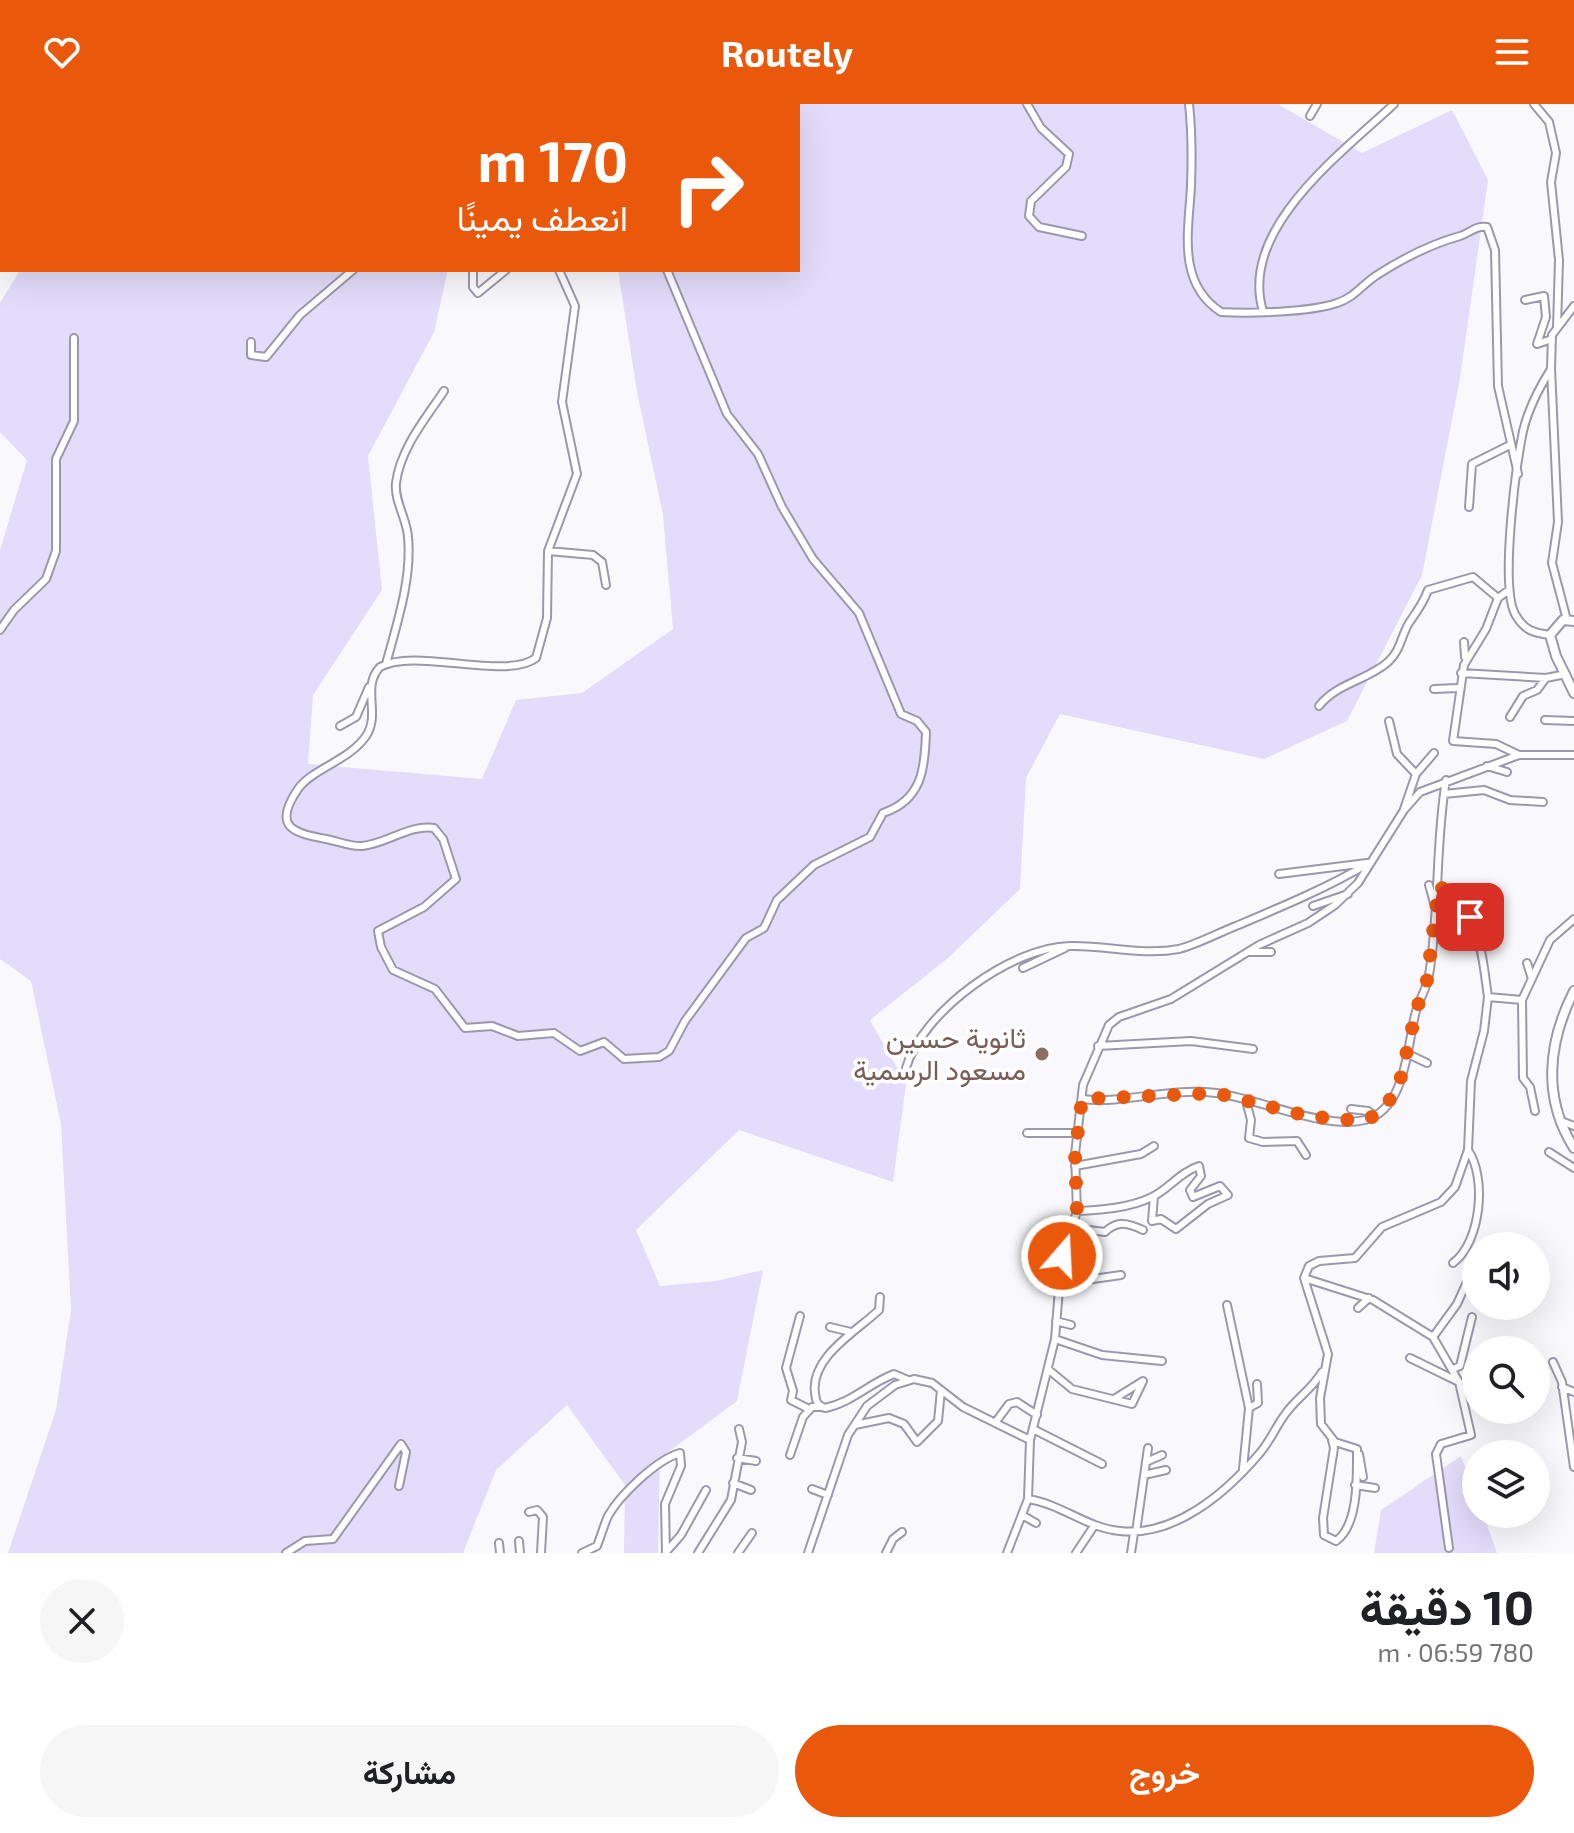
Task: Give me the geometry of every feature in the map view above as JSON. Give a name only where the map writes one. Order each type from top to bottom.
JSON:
[{"type":"main road","points":[[1570,620],[1557,625],[1550,635],[1556,656],[1574,690]]},
{"type":"main road","points":[[1574,991],[1557,1032],[1551,1064],[1561,1121],[1574,1148]]},
{"type":"street","points":[[1027,104],[1041,128],[1069,154],[1066,167],[1031,201],[1029,216],[1039,227],[1082,236]]},
{"type":"street","points":[[1189,104],[1191,183],[1185,240],[1192,272],[1203,295],[1221,312],[1336,304],[1377,275],[1439,241],[1464,235],[1480,226],[1487,227],[1495,250],[1498,386],[1518,474]]},
{"type":"street","points":[[1310,116],[1317,104]]},
{"type":"street","points":[[1263,311],[1260,280],[1279,224],[1337,154],[1394,104]]},
{"type":"street","points":[[1534,104],[1549,122],[1556,153],[1551,182],[1559,260],[1557,328]]},
{"type":"street","points":[[251,342],[251,355],[267,356],[300,315],[351,272]]},
{"type":"street","points":[[473,272],[473,287],[478,293],[504,272]]},
{"type":"street","points":[[340,726],[356,717],[376,671],[386,664],[502,664],[535,660],[547,618],[548,551],[578,471],[562,404],[575,306],[560,272]]},
{"type":"street","points":[[369,687],[371,726],[365,737],[344,758],[299,787],[286,815],[288,824],[305,837],[362,846],[426,826],[434,828],[443,839],[456,879],[424,907],[378,931],[389,965],[414,983],[435,989],[465,1028],[492,1026],[518,1036],[554,1033],[570,1040],[580,1051],[604,1042],[624,1059],[659,1057],[669,1051],[685,1021],[746,938],[764,928],[777,900],[814,865],[870,837],[883,813],[902,807],[916,792],[926,732],[917,721],[901,714],[859,613],[813,559],[782,507],[758,454],[727,414],[668,272]]},
{"type":"street","points":[[1525,300],[1544,296],[1546,317],[1537,344],[1552,339]]},
{"type":"street","points":[[1570,620],[1552,563],[1558,522],[1551,369],[1552,339],[1574,306]]},
{"type":"street","points":[[0,630],[14,610],[46,579],[56,551],[56,459],[70,425],[74,424],[74,338]]},
{"type":"street","points":[[1550,635],[1527,630],[1515,614],[1509,590],[1509,548],[1527,419],[1551,369]]},
{"type":"street","points":[[386,664],[401,610],[409,558],[408,535],[396,483],[415,434],[444,391]]},
{"type":"street","points":[[1469,507],[1472,464],[1478,459],[1502,453],[1510,445]]},
{"type":"street","points":[[548,551],[593,555],[602,562],[606,585]]},
{"type":"street","points":[[1319,706],[1338,689],[1388,662],[1404,641],[1409,623],[1419,612],[1428,590],[1473,577],[1498,598]]},
{"type":"street","points":[[1509,590],[1498,598],[1486,629],[1461,673],[1454,742],[1496,744],[1519,755]]},
{"type":"street","points":[[1464,642],[1464,665]]},
{"type":"street","points":[[1461,673],[1546,678],[1566,674]]},
{"type":"street","points":[[1510,717],[1523,696],[1537,690],[1546,678]]},
{"type":"street","points":[[1434,689],[1458,688]]},
{"type":"street","points":[[1545,720],[1574,721]]},
{"type":"street","points":[[1389,721],[1397,754],[1416,774]]},
{"type":"street","points":[[1404,810],[1416,774],[1434,753]]},
{"type":"street","points":[[1007,1553],[1028,1499],[1030,1440],[1055,1339],[1064,1248],[1077,1211],[1077,1133],[1087,1072],[1109,1025],[1119,1017],[1171,999],[1248,952],[1308,923],[1348,894],[1404,810],[1420,792],[1519,755],[1574,755]]},
{"type":"street","points":[[1487,766],[1507,772]]},
{"type":"street","points":[[1082,1099],[1182,1093],[1227,1096],[1307,1116],[1360,1121],[1375,1116],[1395,1092],[1430,972],[1439,885],[1439,824],[1446,780]]},
{"type":"street","points":[[1444,794],[1484,790],[1510,800],[1543,802]]},
{"type":"street","points":[[1279,874],[1337,864],[1370,863]]},
{"type":"street","points":[[906,1068],[914,1046],[946,1007],[1003,967],[1038,952],[1068,946],[1149,953],[1183,948],[1302,898],[1370,863]]},
{"type":"street","points":[[1429,885],[1437,905]]},
{"type":"street","points":[[1304,1278],[1314,1263],[1351,1260],[1362,1252],[1382,1227],[1447,1198],[1462,1171],[1468,1150],[1471,1081],[1484,1031],[1488,997],[1475,926],[1466,909],[1439,885]]},
{"type":"street","points":[[1313,906],[1348,894]]},
{"type":"street","points":[[1535,1111],[1530,1087],[1523,1078],[1522,1000],[1550,940],[1574,919]]},
{"type":"street","points":[[1023,968],[1068,946]]},
{"type":"street","points":[[1248,952],[1271,952]]},
{"type":"street","points":[[1527,963],[1532,979]]},
{"type":"street","points":[[1488,997],[1522,1000]]},
{"type":"street","points":[[1098,1046],[1198,1038],[1253,1049]]},
{"type":"street","points":[[1408,1054],[1427,1063]]},
{"type":"street","points":[[1227,1096],[1231,1106]]},
{"type":"street","points":[[1246,1101],[1251,1120],[1249,1138],[1263,1142],[1297,1141],[1306,1155]]},
{"type":"street","points":[[1351,1109],[1368,1111],[1375,1116]]},
{"type":"street","points":[[1561,1121],[1574,1126]]},
{"type":"street","points":[[1027,1133],[1077,1133]]},
{"type":"street","points":[[1075,1166],[1141,1154],[1154,1146]]},
{"type":"street","points":[[1453,1263],[1464,1250],[1476,1208],[1478,1186],[1468,1150]]},
{"type":"street","points":[[1549,1152],[1574,1168]]},
{"type":"street","points":[[1077,1211],[1110,1208],[1154,1196],[1184,1171],[1199,1166],[1201,1176],[1190,1190],[1193,1197],[1220,1186],[1228,1195],[1208,1204],[1176,1229],[1161,1219],[1152,1221],[1154,1196]]},
{"type":"street","points":[[1072,1228],[1105,1232],[1112,1226],[1126,1223],[1143,1230]]},
{"type":"street","points":[[1053,1252],[1057,1246],[1087,1254]]},
{"type":"street","points":[[1059,1276],[1086,1280],[1121,1275]]},
{"type":"street","points":[[1304,1278],[1369,1298],[1433,1337],[1453,1369],[1471,1435],[1441,1444],[1436,1454],[1449,1548]]},
{"type":"street","points":[[1304,1278],[1326,1345],[1325,1367],[1318,1386],[1321,1424],[1332,1440],[1357,1451]]},
{"type":"street","points":[[1433,1337],[1462,1293]]},
{"type":"street","points":[[821,1407],[816,1399],[815,1376],[851,1332],[879,1310],[880,1297]]},
{"type":"street","points":[[1358,1308],[1369,1298]]},
{"type":"street","points":[[1227,1305],[1249,1408],[1241,1471]]},
{"type":"street","points":[[858,1313],[864,1320]]},
{"type":"street","points":[[800,1316],[786,1368],[793,1391],[791,1400],[809,1409],[846,1404],[860,1389],[894,1374],[908,1380],[932,1383],[995,1423],[1030,1440]]},
{"type":"street","points":[[1453,1369],[1460,1366],[1465,1356],[1471,1320]]},
{"type":"street","points":[[1056,1321],[1071,1325]]},
{"type":"street","points":[[830,1327],[851,1332]]},
{"type":"street","points":[[1055,1339],[1102,1355],[1162,1361]]},
{"type":"street","points":[[1410,1358],[1459,1382]]},
{"type":"street","points":[[1553,1362],[1562,1387],[1574,1467]]},
{"type":"street","points":[[1049,1370],[1072,1389],[1114,1399],[1135,1403],[1143,1381],[1114,1399]]},
{"type":"street","points":[[808,1553],[839,1451],[878,1395],[908,1380]]},
{"type":"street","points":[[1249,1408],[1258,1403],[1257,1384]]},
{"type":"street","points":[[1028,1499],[1050,1505],[1094,1526],[1135,1532],[1162,1528],[1181,1520],[1241,1471],[1260,1453],[1289,1408],[1318,1386]]},
{"type":"street","points":[[1562,1387],[1574,1392]]},
{"type":"street","points":[[854,1426],[889,1418],[904,1424],[917,1442],[938,1421],[941,1390]]},
{"type":"street","points":[[995,1423],[1009,1404],[1017,1402],[1037,1415]]},
{"type":"street","points":[[790,1455],[797,1442],[798,1426],[809,1409]]},
{"type":"street","points":[[698,1553],[728,1506],[742,1442],[739,1429]]},
{"type":"street","points":[[1033,1429],[1102,1464]]},
{"type":"street","points":[[1332,1440],[1323,1518],[1324,1535],[1331,1542],[1345,1533],[1355,1485],[1357,1451]]},
{"type":"street","points":[[286,1553],[305,1541],[333,1539],[401,1444],[406,1452],[399,1486]]},
{"type":"street","points":[[1131,1553],[1148,1448]]},
{"type":"street","points":[[1357,1451],[1363,1477]]},
{"type":"street","points":[[582,1553],[597,1546],[611,1511],[639,1480],[657,1465],[680,1453],[681,1466],[665,1504],[666,1552]]},
{"type":"street","points":[[1146,1462],[1162,1455]]},
{"type":"street","points":[[737,1458],[756,1461]]},
{"type":"street","points":[[1230,1467],[1241,1471]]},
{"type":"street","points":[[1144,1475],[1166,1470]]},
{"type":"street","points":[[733,1483],[751,1490]]},
{"type":"street","points":[[1355,1485],[1375,1488]]},
{"type":"street","points":[[812,1489],[828,1495]]},
{"type":"street","points":[[666,1552],[681,1535],[706,1490]]},
{"type":"street","points":[[529,1512],[537,1510],[543,1517],[541,1553]]},
{"type":"street","points":[[1022,1515],[1036,1523]]},
{"type":"street","points":[[1076,1553],[1094,1526]]},
{"type":"street","points":[[887,1553],[893,1539],[902,1532]]},
{"type":"street","points":[[739,1553],[752,1533]]},
{"type":"street","points":[[519,1541],[520,1553]]},
{"type":"street","points":[[499,1543],[500,1553]]},
{"type":"shaded area","points":[[800,104],[1278,104],[1362,153],[1452,110],[1488,180],[1460,378],[1422,575],[1347,721],[1264,759],[1060,714],[1026,778],[1020,889],[948,958],[870,1020],[906,1084],[893,1182],[739,1130],[636,1230],[660,1286],[716,1281],[763,1270],[737,1401],[660,1458],[658,1553],[624,1553],[625,1485],[567,1405],[496,1470],[463,1553],[8,1553],[56,1410],[71,1310],[61,1124],[31,981],[0,959],[0,550],[27,460],[0,432],[0,303],[19,272],[448,272],[434,332],[368,456],[382,590],[313,695],[308,764],[482,779],[516,700],[582,693],[673,629],[663,515],[637,392],[618,272],[800,272]]},
{"type":"shaded area","points":[[1461,1456],[1462,1528],[1488,1528],[1497,1553],[1374,1553],[1381,1510]]},
{"type":"place","name":"ثانوية حسين مسعود الرسمية","points":[[1042,1054]]},
{"type":"route","points":[[1062,1256],[1077,1211],[1075,1154],[1082,1099],[1216,1093],[1293,1114],[1351,1121],[1369,1119],[1389,1101],[1400,1081],[1417,1007],[1430,972],[1439,885],[1466,909],[1470,917]]}]
